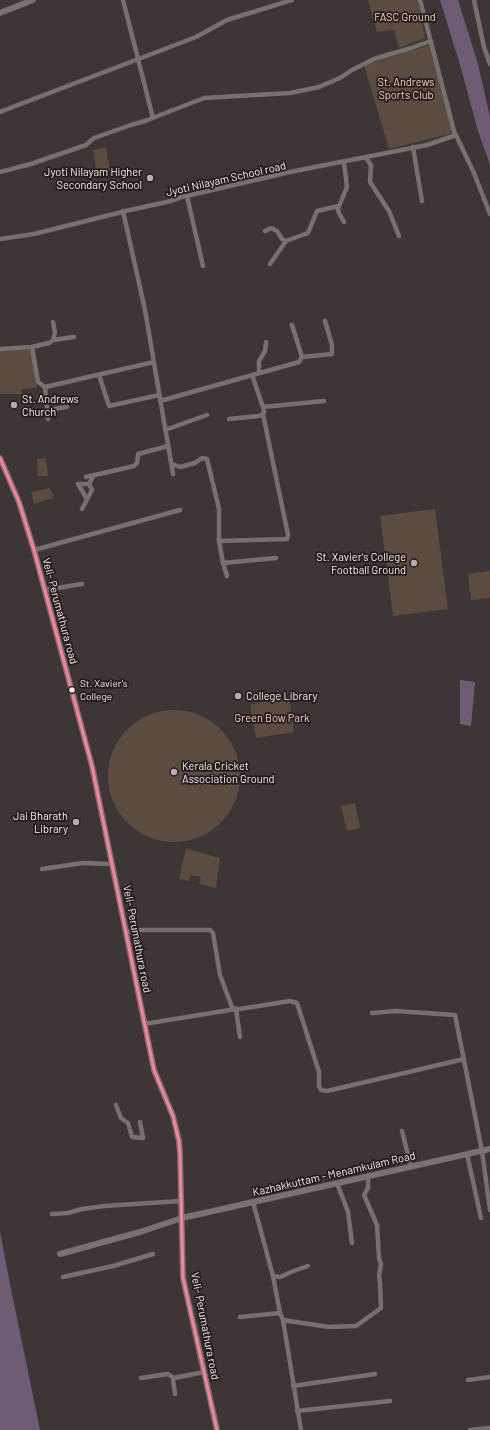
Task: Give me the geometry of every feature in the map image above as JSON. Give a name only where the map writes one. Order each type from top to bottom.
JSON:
[{"type":"main road","points":[[0,13],[33,0]]},
{"type":"main road","name":"Veli- Perumathura road","points":[[0,458],[19,502],[34,550],[92,766],[154,1070],[172,1116],[179,1141],[182,1201],[183,1278],[217,1430]]},
{"type":"main road","name":"Kazhakkuttam - Menamkulam Road","points":[[60,1254],[140,1232],[182,1218],[490,1149]]},
{"type":"street","points":[[123,0],[153,118]]},
{"type":"street","points":[[0,112],[196,37],[227,20],[292,0]]},
{"type":"street","points":[[420,0],[456,135],[474,173],[490,214]]},
{"type":"street","points":[[474,0],[484,47],[490,64]]},
{"type":"street","points":[[0,172],[31,164],[86,144],[94,138],[153,118],[204,98],[290,93],[319,87],[340,78],[374,59],[431,41]]},
{"type":"street","name":"Jyoti Nilayam School road","points":[[0,239],[34,234],[123,211],[171,202],[187,196],[275,176],[440,142],[456,135]]},
{"type":"street","points":[[413,147],[422,202]]},
{"type":"street","points":[[366,158],[371,165],[370,182],[389,211],[399,236]]},
{"type":"street","points":[[344,162],[347,186],[338,211],[344,222]]},
{"type":"street","points":[[187,196],[204,266]]},
{"type":"street","points":[[270,264],[286,241],[308,233],[317,211],[339,206]]},
{"type":"street","points":[[123,211],[145,310],[173,474]]},
{"type":"street","points":[[265,231],[271,228],[277,230],[282,239],[286,241]]},
{"type":"street","points":[[302,357],[332,354],[332,345],[325,321]]},
{"type":"street","points":[[53,322],[55,333],[53,340]]},
{"type":"street","points":[[292,325],[302,357]]},
{"type":"street","points":[[0,349],[32,346],[49,343],[53,340],[74,337]]},
{"type":"street","points":[[259,373],[259,360],[264,351],[266,342]]},
{"type":"street","points":[[32,346],[38,382],[41,386],[45,387],[154,362]]},
{"type":"street","points":[[160,401],[296,364],[302,357]]},
{"type":"street","points":[[99,375],[109,406],[159,394]]},
{"type":"street","points":[[219,541],[288,539],[263,414],[263,406],[252,375]]},
{"type":"street","points":[[45,387],[48,420]]},
{"type":"street","points":[[263,406],[324,401]]},
{"type":"street","points":[[47,410],[67,407]]},
{"type":"street","points":[[229,419],[258,416],[263,414]]},
{"type":"street","points":[[166,430],[207,415]]},
{"type":"street","points":[[86,477],[134,466],[137,463],[138,454],[168,446]]},
{"type":"street","points":[[172,464],[180,467],[195,463],[202,458],[207,459],[219,509],[219,541],[227,576]]},
{"type":"street","points":[[89,484],[94,476]]},
{"type":"street","points":[[87,499],[78,484],[89,484]]},
{"type":"street","points":[[82,509],[92,490],[89,484]]},
{"type":"street","points":[[34,550],[180,510]]},
{"type":"street","points":[[223,563],[276,558]]},
{"type":"street","points":[[44,590],[82,584]]},
{"type":"street","points":[[42,869],[83,863],[112,864]]},
{"type":"street","points":[[126,932],[140,930],[210,930],[213,934],[220,975],[230,1004],[236,1009],[240,1037]]},
{"type":"street","points":[[144,1024],[290,1001],[297,1003],[319,1072],[319,1086],[321,1090],[324,1091],[464,1059]]},
{"type":"street","points":[[372,1013],[396,1011],[455,1015],[482,1151],[490,1210]]},
{"type":"street","points":[[116,1105],[121,1118],[128,1123],[132,1137],[143,1138],[140,1122]]},
{"type":"street","points":[[402,1131],[411,1167]]},
{"type":"street","points":[[467,1154],[481,1218]]},
{"type":"street","points":[[283,1320],[328,1327],[356,1326],[381,1308],[379,1275],[381,1264],[379,1258],[377,1225],[364,1195],[368,1188],[368,1176]]},
{"type":"street","points":[[337,1183],[348,1212],[352,1243]]},
{"type":"street","points":[[52,1214],[68,1213],[82,1209],[104,1206],[182,1201]]},
{"type":"street","points":[[253,1202],[283,1320],[301,1430]]},
{"type":"street","points":[[63,1278],[113,1266],[153,1254]]},
{"type":"street","points":[[273,1276],[280,1277],[308,1266]]},
{"type":"street","points":[[240,1317],[280,1313]]},
{"type":"street","points":[[141,1378],[168,1374],[174,1378],[204,1372]]},
{"type":"street","points":[[293,1386],[375,1374]]},
{"type":"street","points":[[468,1380],[490,1377]]},
{"type":"street","points":[[174,1378],[175,1394]]},
{"type":"street","points":[[297,1411],[390,1401]]},
{"type":"street","points":[[470,1430],[490,1428]]},
{"type":"green space","name":"FASC Ground","points":[[368,0],[418,0],[425,38],[399,48],[394,30],[377,32]]},
{"type":"green space","name":"St. Andrews Sports Club","points":[[430,45],[453,133],[389,149],[364,65]]},
{"type":"green space","points":[[106,148],[110,172],[97,174],[93,150]]},
{"type":"green space","points":[[29,349],[32,353],[37,388],[22,389],[22,394],[0,394],[0,351]]},
{"type":"green space","points":[[46,458],[48,476],[38,476],[37,459]]},
{"type":"green space","points":[[50,488],[54,498],[34,504],[31,492]]},
{"type":"green space","name":"St. Xavier's College Football Ground","points":[[435,509],[448,609],[393,616],[380,516]]},
{"type":"green space","points":[[490,571],[490,598],[471,600],[468,574]]},
{"type":"green space","name":"Green Bow Park","points":[[289,698],[294,732],[256,738],[250,704]]},
{"type":"green space","name":"Kerala Cricket Association Ground","points":[[180,710],[199,715],[211,721],[221,729],[229,739],[235,751],[239,763],[239,789],[235,801],[229,813],[221,823],[211,831],[199,837],[187,841],[168,842],[149,837],[137,831],[127,823],[119,813],[113,801],[109,789],[108,770],[113,751],[119,739],[127,729],[137,721],[149,715],[161,711]]},
{"type":"green space","points":[[355,803],[360,828],[347,831],[341,806]]},
{"type":"green space","points":[[186,849],[220,858],[216,888],[199,884],[201,877],[191,875],[189,881],[179,879]]},
{"type":"shaded area","points":[[440,0],[458,0],[478,64],[490,117],[490,165],[478,131],[461,68]]},
{"type":"shaded area","points":[[460,680],[475,682],[471,726],[460,724]]},
{"type":"shaded area","points":[[0,1232],[9,1279],[40,1430],[0,1430]]},
{"type":"transit line","points":[[0,458],[19,502],[34,550],[92,766],[154,1070],[173,1116],[179,1141],[183,1278],[217,1430]]},
{"type":"place","name":"Jyoti Nilayam Higher Secondary School","points":[[150,178]]},
{"type":"place","name":"St. Andrews Church","points":[[14,405]]},
{"type":"place","name":"St. Xavier's College Football Ground","points":[[414,563]]},
{"type":"place","name":"St. Xavier's College","points":[[72,690]]},
{"type":"place","name":"College Library","points":[[238,696]]},
{"type":"place","name":"Kerala Cricket Association Ground","points":[[174,772]]},
{"type":"place","name":"Jai Bharath Library","points":[[76,822]]}]
